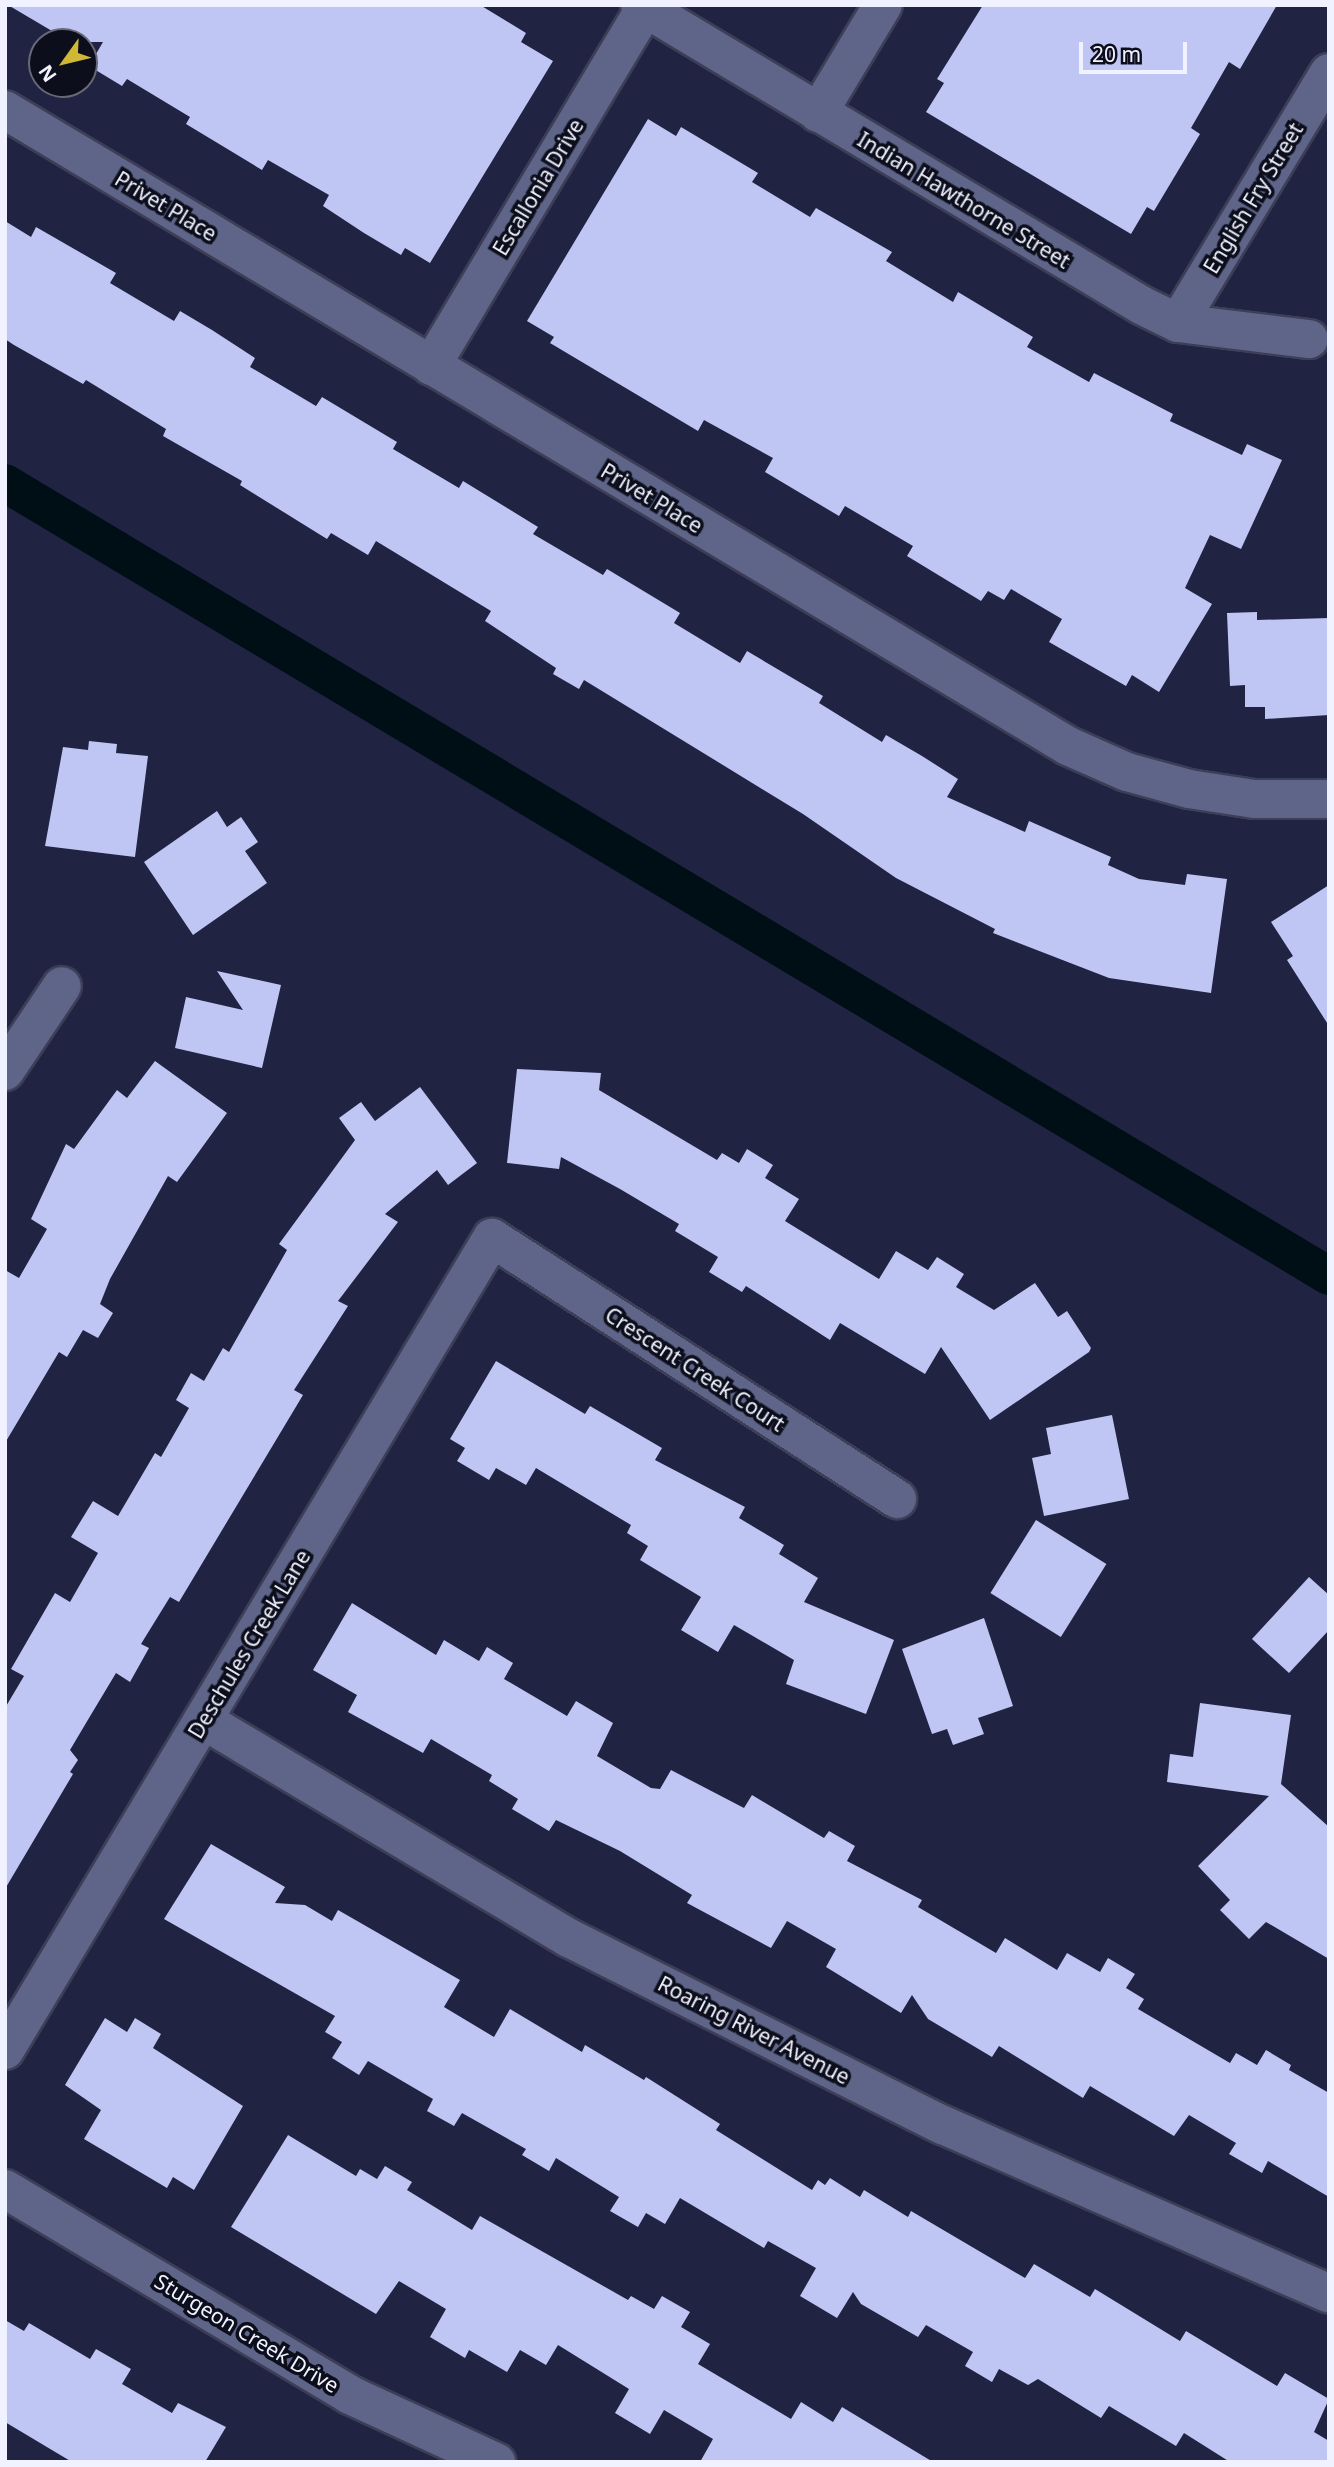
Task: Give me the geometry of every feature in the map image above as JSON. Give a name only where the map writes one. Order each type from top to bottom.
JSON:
[{"type":"street","points":[[818,113],[883,5]]},
{"type":"street","name":"Indian Hawthorne Street","points":[[642,7],[1178,323],[1309,339]]},
{"type":"street","name":"Escallonia Drive","points":[[431,366],[642,7]]},
{"type":"street","name":"English Fry Street","points":[[1178,323],[1329,72]]},
{"type":"street","name":"Privet Place","points":[[5,110],[1068,746],[1127,772],[1189,789],[1254,799],[1329,799]]},
{"type":"street","points":[[5,1071],[62,986]]},
{"type":"street","name":"Crescent Creek Court","points":[[492,1238],[897,1499]]},
{"type":"street","name":"Deschules Creek Lane","points":[[5,2050],[492,1238]]},
{"type":"street","name":"Roaring River Avenue","points":[[203,1720],[569,1938],[943,2125],[1329,2294]]},
{"type":"street","name":"Sturgeon Creek Drive","points":[[5,2189],[350,2395],[496,2462]]},
{"type":"building","points":[[8,5],[480,5],[526,33],[521,42],[553,61],[430,263],[405,248],[401,255],[323,206],[329,195],[268,160],[262,170],[186,124],[190,117],[127,79],[122,86],[98,71],[98,51],[103,42],[98,42],[98,28],[47,28]]},
{"type":"building","points":[[983,5],[1277,5],[1240,69],[1229,62],[1191,128],[1200,134],[1154,211],[1147,207],[1131,234],[926,112],[944,83],[937,79]]},
{"type":"building","points":[[648,119],[676,136],[681,127],[758,173],[752,182],[810,217],[816,208],[892,252],[886,261],[953,302],[958,292],[1033,337],[1027,347],[1089,382],[1094,373],[1173,414],[1170,421],[1242,455],[1247,444],[1282,460],[1241,549],[1210,535],[1185,588],[1212,604],[1159,692],[1132,675],[1126,686],[1049,642],[1062,619],[1011,589],[1004,600],[988,591],[981,601],[907,556],[913,546],[845,506],[839,516],[765,472],[773,458],[704,420],[698,431],[550,343],[554,337],[527,321]]},
{"type":"building","points":[[5,221],[31,237],[36,227],[116,273],[110,283],[174,321],[180,311],[212,330],[255,358],[250,367],[316,406],[322,397],[397,442],[393,449],[459,488],[463,481],[538,527],[533,534],[603,575],[607,569],[680,613],[674,623],[740,663],[747,651],[823,696],[819,703],[882,742],[886,735],[922,756],[958,779],[947,797],[1025,832],[1029,821],[1111,857],[1108,865],[1139,879],[1185,885],[1187,874],[1227,879],[1211,993],[1109,978],[993,933],[995,929],[896,878],[803,814],[584,680],[579,689],[553,674],[556,668],[485,621],[491,611],[376,541],[368,555],[331,533],[327,539],[240,485],[242,481],[163,436],[166,429],[86,380],[83,384],[14,345],[5,339]]},
{"type":"building","points":[[1257,612],[1257,620],[1329,618],[1329,715],[1265,719],[1265,707],[1245,707],[1245,685],[1230,686],[1227,613]]},
{"type":"building","points":[[89,741],[117,744],[116,753],[148,756],[135,857],[45,846],[63,747],[88,750]]},
{"type":"building","points":[[217,811],[227,827],[241,817],[258,842],[245,851],[267,883],[193,935],[144,862]]},
{"type":"building","points":[[1329,885],[1329,1026],[1287,960],[1293,956],[1271,922]]},
{"type":"building","points":[[217,971],[281,985],[262,1068],[175,1048],[186,997],[243,1010]]},
{"type":"building","points":[[155,1061],[227,1113],[177,1182],[168,1176],[110,1279],[100,1304],[113,1313],[98,1338],[83,1330],[67,1357],[59,1352],[5,1443],[5,1270],[19,1278],[47,1229],[31,1219],[66,1144],[74,1149],[117,1090],[127,1098]]},
{"type":"building","points":[[517,1069],[601,1073],[599,1090],[717,1160],[722,1153],[739,1163],[747,1149],[773,1165],[765,1178],[799,1199],[785,1221],[879,1279],[896,1251],[928,1270],[937,1257],[964,1274],[956,1287],[994,1310],[1035,1283],[1058,1317],[1067,1311],[1091,1348],[990,1420],[941,1347],[925,1374],[840,1323],[830,1340],[746,1286],[742,1292],[709,1272],[718,1257],[675,1231],[679,1224],[620,1189],[561,1157],[559,1169],[507,1163]]},
{"type":"building","points":[[420,1087],[477,1163],[448,1185],[437,1170],[385,1214],[398,1222],[338,1301],[348,1306],[294,1390],[303,1395],[179,1602],[170,1597],[141,1644],[149,1648],[130,1682],[116,1673],[70,1750],[78,1760],[70,1772],[73,1774],[5,1889],[5,1708],[24,1676],[11,1669],[55,1593],[70,1602],[98,1553],[71,1537],[93,1501],[118,1516],[155,1453],[161,1457],[189,1408],[176,1400],[191,1373],[204,1381],[223,1348],[229,1352],[287,1250],[279,1244],[355,1140],[339,1118],[361,1102],[375,1121]]},
{"type":"building","points":[[496,1361],[585,1414],[590,1406],[662,1448],[655,1460],[745,1507],[739,1518],[784,1545],[779,1554],[818,1578],[804,1602],[894,1640],[866,1714],[786,1684],[794,1660],[734,1625],[718,1652],[681,1630],[701,1597],[640,1560],[648,1546],[627,1533],[631,1525],[536,1468],[526,1485],[496,1468],[489,1480],[457,1461],[465,1448],[450,1439]]},
{"type":"building","points":[[1112,1415],[1129,1499],[1044,1516],[1032,1458],[1051,1454],[1046,1428]]},
{"type":"building","points":[[1036,1520],[1106,1564],[1061,1637],[990,1593]]},
{"type":"building","points":[[1309,1577],[1329,1595],[1329,1630],[1289,1673],[1252,1639]]},
{"type":"building","points":[[352,1603],[436,1655],[444,1640],[479,1661],[487,1647],[513,1663],[504,1679],[567,1716],[576,1701],[613,1723],[597,1756],[651,1788],[660,1789],[671,1770],[744,1808],[752,1795],[824,1838],[829,1831],[855,1846],[847,1861],[922,1900],[918,1907],[996,1953],[1005,1938],[1057,1970],[1067,1953],[1100,1972],[1108,1958],[1135,1974],[1126,1988],[1144,1999],[1138,2009],[1230,2063],[1236,2053],[1257,2065],[1266,2050],[1291,2065],[1289,2070],[1329,2093],[1329,2197],[1268,2161],[1262,2173],[1229,2154],[1236,2143],[1189,2115],[1174,2136],[1090,2086],[1083,2098],[999,2046],[992,2057],[928,2019],[912,1995],[901,2013],[826,1967],[836,1949],[787,1921],[771,1948],[687,1903],[692,1895],[620,1851],[556,1820],[549,1831],[512,1809],[518,1799],[489,1781],[492,1775],[431,1739],[423,1753],[348,1712],[357,1695],[313,1670]]},
{"type":"building","points":[[984,1618],[1013,1706],[978,1718],[984,1734],[953,1745],[947,1729],[932,1734],[902,1649]]},
{"type":"building","points":[[1200,1703],[1291,1715],[1281,1784],[1329,1827],[1329,1959],[1266,1922],[1249,1939],[1220,1910],[1230,1900],[1198,1866],[1269,1796],[1167,1782],[1170,1754],[1193,1757]]},
{"type":"building","points":[[211,1844],[285,1887],[275,1903],[305,1905],[332,1921],[338,1910],[460,1980],[444,2007],[494,2037],[510,2009],[582,2052],[585,2045],[644,2080],[646,2077],[720,2124],[716,2130],[812,2190],[818,2180],[825,2185],[830,2178],[860,2197],[864,2190],[908,2217],[911,2211],[1025,2278],[1034,2264],[1090,2297],[1095,2289],[1180,2341],[1186,2331],[1277,2386],[1285,2373],[1329,2399],[1314,2432],[1329,2441],[1329,2462],[1230,2462],[1184,2433],[1176,2446],[1109,2406],[1101,2418],[1038,2379],[1028,2385],[999,2369],[992,2382],[965,2366],[973,2352],[926,2325],[918,2337],[861,2304],[853,2292],[837,2318],[800,2296],[816,2268],[768,2241],[764,2248],[680,2198],[665,2224],[646,2213],[638,2227],[610,2211],[619,2197],[556,2158],[549,2171],[522,2155],[526,2149],[462,2113],[454,2126],[427,2111],[433,2099],[368,2061],[359,2075],[332,2058],[342,2042],[325,2032],[335,2016],[164,1919]]},
{"type":"building","points":[[105,2018],[127,2032],[135,2018],[161,2034],[153,2048],[243,2106],[194,2190],[173,2177],[167,2188],[84,2139],[101,2110],[65,2085]]},
{"type":"building","points":[[288,2135],[356,2176],[360,2169],[377,2179],[385,2166],[412,2182],[407,2190],[472,2230],[480,2216],[628,2300],[631,2296],[654,2309],[662,2296],[690,2312],[681,2327],[710,2344],[698,2364],[791,2419],[801,2402],[833,2422],[842,2407],[933,2462],[700,2462],[713,2439],[664,2410],[650,2434],[615,2413],[629,2389],[558,2345],[546,2365],[520,2350],[507,2372],[469,2350],[465,2358],[430,2337],[446,2309],[399,2281],[376,2314],[231,2227]]},
{"type":"building","points":[[5,2320],[24,2331],[29,2323],[90,2359],[96,2349],[131,2369],[122,2384],[172,2413],[178,2403],[226,2427],[205,2462],[72,2462],[5,2422]]},
{"type":"waterway","points":[[5,483],[1329,1276]]}]
